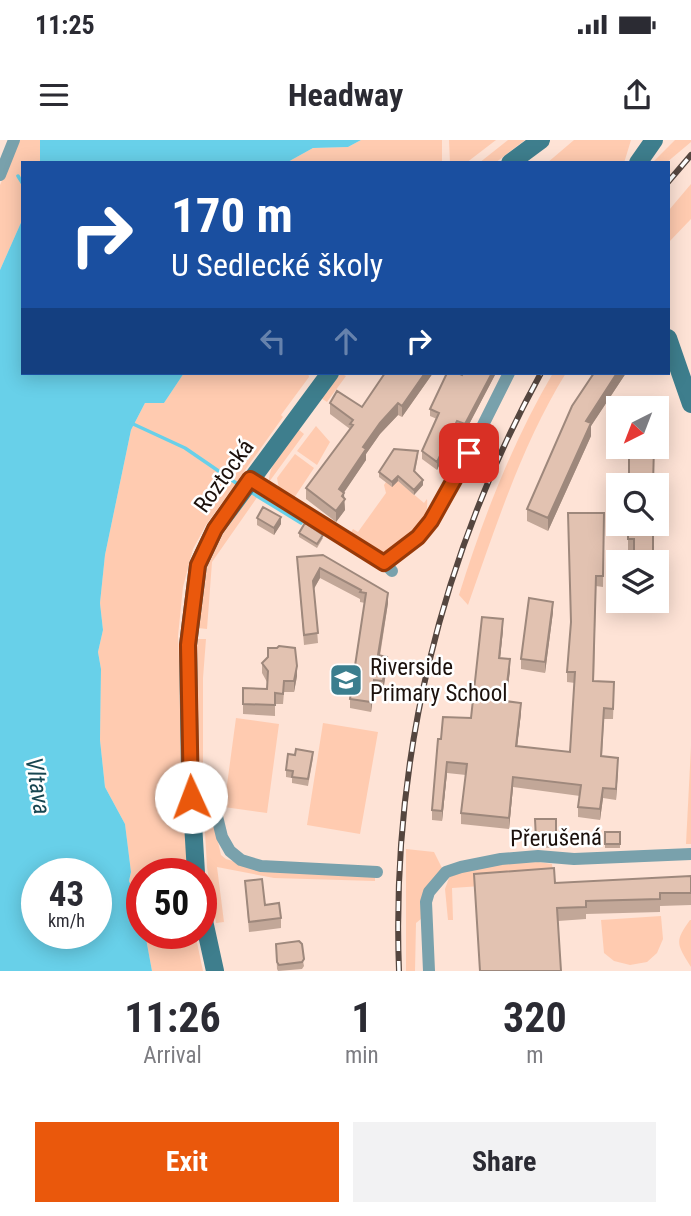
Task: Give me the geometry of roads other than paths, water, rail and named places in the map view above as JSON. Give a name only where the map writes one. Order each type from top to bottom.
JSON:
[{"type":"main road","points":[[513,161],[541,140]]},
{"type":"main road","points":[[632,161],[637,140]]},
{"type":"main road","points":[[639,161],[654,140]]},
{"type":"main road","points":[[670,344],[691,404]]},
{"type":"main road","name":"Roztocká","points":[[195,858],[190,773],[188,645],[198,565],[215,529],[328,375]]},
{"type":"main road","points":[[210,949],[215,971]]},
{"type":"street","points":[[0,175],[14,140]]},
{"type":"street","points":[[250,479],[388,567],[431,521],[459,473],[508,375]]},
{"type":"street","points":[[190,773],[204,781],[212,796],[222,837],[230,851],[241,860],[261,866],[377,872]]},
{"type":"street","name":"Přerušená","points":[[429,971],[426,902],[429,892],[438,880],[453,869],[501,859],[538,856],[574,859],[691,854]]},
{"type":"water","points":[[40,140],[361,140],[348,147],[313,148],[290,161],[40,161]]},
{"type":"water","name":"Vltava","points":[[21,223],[21,375],[183,375],[164,403],[145,403],[131,430],[105,555],[100,603],[103,630],[98,652],[101,669],[100,740],[105,787],[125,824],[129,858],[126,858],[126,949],[148,949],[152,971],[0,971],[0,270]]},
{"type":"waterway","points":[[18,176],[21,181]]},
{"type":"waterway","points":[[131,423],[185,448],[239,485]]},
{"type":"waterway","points":[[249,491],[301,523]]},
{"type":"railway","points":[[670,180],[691,155]]},
{"type":"railway","points":[[399,971],[399,893],[404,815],[414,738],[429,662],[475,515],[506,443],[540,375]]},
{"type":"place","name":"Riverside Primary School","points":[[346,680]]}]
